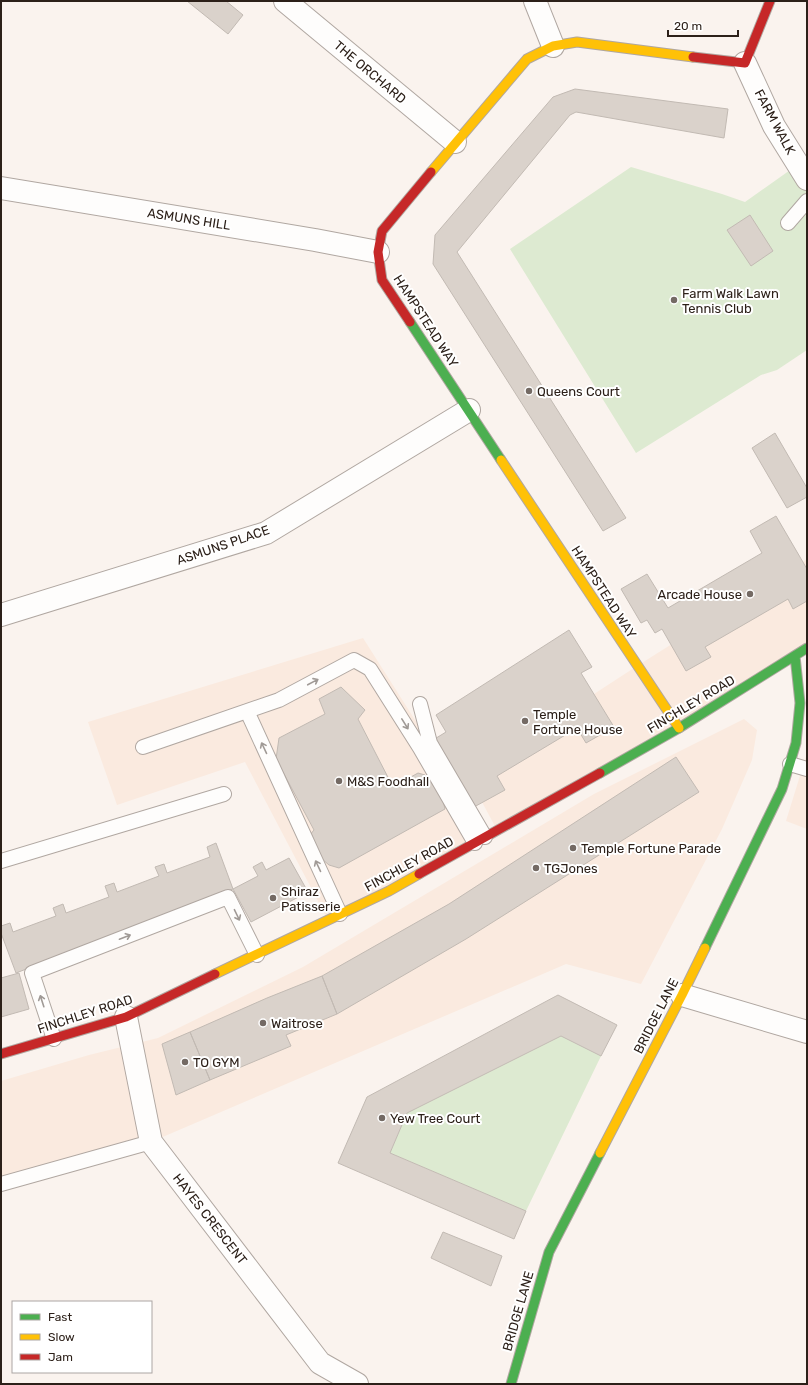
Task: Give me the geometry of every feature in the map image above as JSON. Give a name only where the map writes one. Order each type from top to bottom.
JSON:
[{"type":"street","name":"THE ORCHARD","points":[[285,1],[455,142]]},
{"type":"street","points":[[535,1],[553,46]]},
{"type":"street","points":[[745,63],[770,1]]},
{"type":"street","name":"HAMPSTEAD WAY","points":[[679,728],[382,280],[378,252],[382,231],[455,142],[527,59],[553,46],[577,42],[745,63]]},
{"type":"street","name":"FARM WALK","points":[[745,63],[774,126],[807,179]]},
{"type":"street","name":"ASMUNS HILL","points":[[1,188],[378,252]]},
{"type":"street","name":"ASMUNS PLACE","points":[[1,614],[266,533],[469,410]]},
{"type":"street","name":"FINCHLEY ROAD","points":[[1,1054],[126,1017],[389,891],[679,728],[807,648]]},
{"type":"street","name":"BRIDGE LANE","points":[[511,1384],[548,1252],[682,995],[782,789],[796,743],[800,703],[795,656]]},
{"type":"street","points":[[682,995],[807,1032]]},
{"type":"street","name":"HAYES CRESCENT","points":[[126,1017],[151,1142],[320,1363],[357,1384]]},
{"type":"lane","points":[[788,223],[807,201]]},
{"type":"lane","points":[[143,747],[279,700],[354,660],[370,669],[480,840]]},
{"type":"lane","points":[[420,704],[430,743],[480,840]]},
{"type":"lane","points":[[247,711],[340,914]]},
{"type":"lane","points":[[790,764],[807,769]]},
{"type":"lane","points":[[1,861],[224,794]]},
{"type":"lane","points":[[54,1039],[32,973],[228,897],[257,954]]},
{"type":"lane","points":[[1,1184],[151,1142]]},
{"type":"shaded area","points":[[807,559],[807,648],[497,830],[468,776],[637,666]]},
{"type":"shaded area","points":[[363,638],[488,835],[328,920],[245,762],[117,805],[88,722]]},
{"type":"shaded area","points":[[744,719],[757,730],[752,760],[722,829],[641,984],[566,964],[151,1142],[1,1184],[1,1081],[89,1055],[158,1038],[303,967],[594,794]]},
{"type":"shaded area","points":[[807,753],[807,829],[786,821]]},
{"type":"green space","name":"Farm Walk Lawn Tennis Club","points":[[631,167],[745,202],[793,168],[807,189],[807,350],[777,370],[761,375],[636,453],[510,249]]},
{"type":"green space","points":[[561,1036],[601,1056],[526,1211],[390,1153],[407,1113]]},
{"type":"building","points":[[187,1],[226,1],[243,15],[228,34]]},
{"type":"building","name":"Queens Court","points":[[575,89],[728,109],[724,138],[576,112],[570,115],[457,252],[626,518],[603,531],[433,264],[435,235],[553,97]]},
{"type":"building","points":[[750,215],[773,251],[751,266],[727,230]]},
{"type":"building","points":[[775,433],[807,488],[807,497],[787,508],[752,448]]},
{"type":"building","name":"Arcade House","points":[[776,516],[807,569],[807,601],[793,609],[788,599],[705,647],[711,657],[686,671],[662,629],[655,633],[647,620],[641,623],[621,589],[647,574],[668,608],[762,553],[750,531]]},
{"type":"building","name":"Temple Fortune House","points":[[569,630],[592,667],[581,673],[614,727],[586,743],[577,728],[497,776],[505,790],[474,807],[433,740],[446,732],[436,715]]},
{"type":"building","name":"M&S Foodhall","points":[[341,687],[365,710],[358,719],[393,787],[418,773],[425,775],[442,797],[445,809],[339,868],[329,865],[322,859],[309,836],[314,830],[276,759],[279,738],[325,714],[319,699]]},
{"type":"building","name":"Temple Fortune Parade","points":[[676,757],[699,792],[466,939],[337,1014],[322,976],[449,904]]},
{"type":"building","points":[[216,843],[233,889],[16,973],[1,933],[1,926],[10,923],[13,932],[56,916],[53,908],[63,904],[66,913],[109,897],[105,886],[114,883],[117,892],[159,876],[155,867],[164,864],[167,873],[210,857],[207,847]]},
{"type":"building","points":[[289,858],[308,892],[251,922],[233,889],[258,876],[253,867],[262,862],[266,870]]},
{"type":"building","points":[[19,973],[29,1009],[1,1017],[1,978]]},
{"type":"building","name":"Waitrose","points":[[322,976],[337,1014],[286,1035],[291,1046],[210,1080],[190,1032],[267,998]]},
{"type":"building","name":"Yew Tree Court","points":[[558,995],[617,1025],[601,1056],[561,1036],[407,1113],[390,1153],[526,1211],[514,1239],[338,1163],[367,1097]]},
{"type":"building","name":"TO GYM","points":[[190,1032],[210,1080],[176,1095],[162,1044]]},
{"type":"building","points":[[443,1232],[502,1256],[491,1286],[431,1258]]},
{"type":"traffic: fast","points":[[410,322],[501,460]]},
{"type":"traffic: fast","points":[[600,773],[679,728],[807,648]]},
{"type":"traffic: fast","points":[[705,948],[782,789],[796,743],[800,703],[795,656]]},
{"type":"traffic: fast","points":[[511,1384],[549,1252],[600,1153]]},
{"type":"traffic: slow","points":[[431,172],[527,59],[553,46],[577,42],[693,57]]},
{"type":"traffic: slow","points":[[501,460],[679,728]]},
{"type":"traffic: slow","points":[[215,974],[389,891],[419,874]]},
{"type":"traffic: slow","points":[[600,1153],[705,948]]},
{"type":"traffic: jam","points":[[693,57],[745,63],[770,1]]},
{"type":"traffic: jam","points":[[410,322],[382,280],[378,252],[382,231],[431,172]]},
{"type":"traffic: jam","points":[[419,874],[600,773]]},
{"type":"traffic: jam","points":[[1,1054],[126,1017],[215,974]]},
{"type":"place","name":"Farm Walk Lawn Tennis Club","points":[[674,300]]},
{"type":"place","name":"Queens Court","points":[[529,391]]},
{"type":"place","name":"Arcade House","points":[[750,594]]},
{"type":"place","name":"Temple Fortune House","points":[[525,721]]},
{"type":"place","name":"M&S Foodhall","points":[[339,781]]},
{"type":"place","name":"Temple Fortune Parade","points":[[573,848]]},
{"type":"place","name":"TGJones","points":[[536,868]]},
{"type":"place","name":"Shiraz Patisserie","points":[[273,898]]},
{"type":"place","name":"Waitrose","points":[[263,1023]]},
{"type":"place","name":"TO GYM","points":[[185,1062]]},
{"type":"place","name":"Yew Tree Court","points":[[382,1118]]}]
